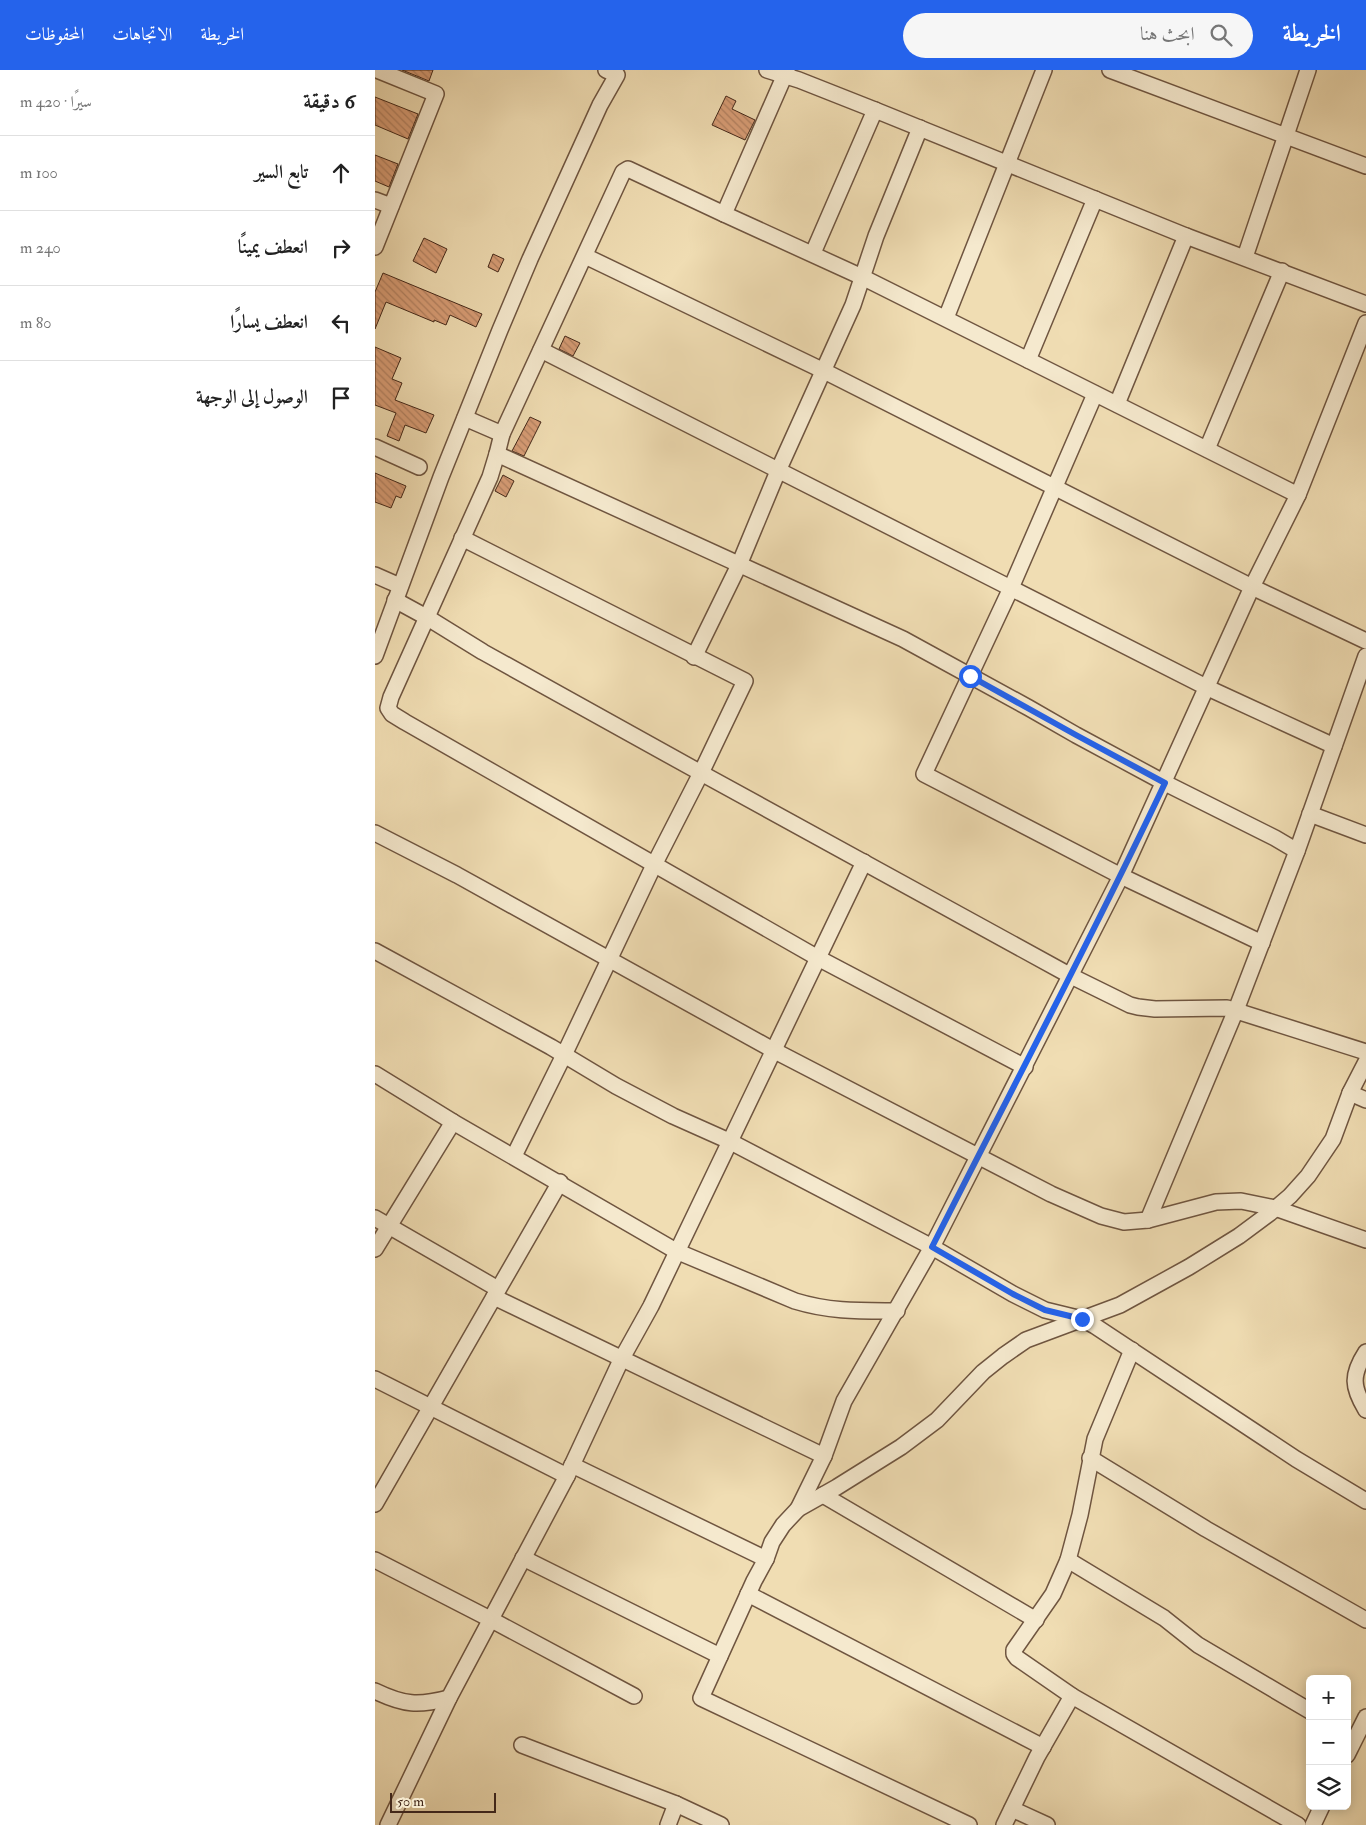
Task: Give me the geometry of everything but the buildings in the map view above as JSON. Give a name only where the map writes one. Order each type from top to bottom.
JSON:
[{"type":"street","points":[[375,247],[436,94],[377,70]]},
{"type":"street","points":[[767,70],[786,73],[1186,236],[1366,304]]},
{"type":"street","points":[[946,318],[1044,70]]},
{"type":"street","points":[[1110,70],[1366,166]]},
{"type":"street","points":[[1245,257],[1308,70]]},
{"type":"street","points":[[375,656],[465,418],[530,259],[615,72]]},
{"type":"street","points":[[724,214],[786,73]]},
{"type":"street","points":[[813,253],[875,110]]},
{"type":"street","points":[[694,657],[739,565],[778,471],[853,306],[875,236],[920,128]]},
{"type":"street","points":[[1025,1067],[817,958],[393,714],[389,708],[391,697],[490,477],[501,434],[623,172],[626,169],[631,170],[862,276],[1298,495]]},
{"type":"street","points":[[1028,360],[1095,199]]},
{"type":"street","points":[[375,200],[391,206]]},
{"type":"street","points":[[1117,404],[1186,236]]},
{"type":"street","points":[[585,256],[824,371],[1252,587],[1366,641]]},
{"type":"street","points":[[1207,449],[1281,271]]},
{"type":"street","points":[[969,1825],[701,1698],[748,1594],[766,1560],[772,1542],[783,1525],[798,1509],[824,1456],[844,1401],[932,1247],[1121,876],[1165,783],[1252,587],[1298,495],[1366,324]]},
{"type":"street","points":[[541,350],[1207,688],[1334,746]]},
{"type":"street","points":[[1095,394],[1011,588],[924,774],[1121,876],[1262,943]]},
{"type":"street","points":[[465,418],[501,434]]},
{"type":"street","points":[[375,448],[419,467]]},
{"type":"street","points":[[497,454],[903,639],[1165,783],[1297,851]]},
{"type":"street","points":[[461,538],[745,682],[654,865],[514,1156]]},
{"type":"street","points":[[375,575],[400,586]]},
{"type":"street","points":[[395,600],[483,652],[1071,976],[1138,1007],[1155,1009],[1215,1007],[1236,1010],[1366,1052]]},
{"type":"street","points":[[1149,1220],[1262,943],[1297,851],[1366,656]]},
{"type":"street","points":[[1310,814],[1366,835]]},
{"type":"street","points":[[375,833],[457,875],[773,1050],[1051,1194],[1101,1216],[1124,1222],[1149,1220],[1216,1202],[1241,1201],[1275,1208],[1366,1240]]},
{"type":"street","points":[[375,1821],[387,1825],[449,1698],[570,1470],[621,1360],[651,1306],[863,862]]},
{"type":"street","points":[[375,951],[564,1054],[616,1086],[673,1116],[729,1141],[932,1247],[1013,1294],[1045,1310],[1082,1319],[1133,1350],[1296,1459],[1366,1501]]},
{"type":"street","points":[[798,1509],[901,1447],[937,1420],[983,1372],[1026,1340],[1120,1305],[1189,1267],[1239,1236],[1275,1208],[1308,1176],[1333,1139],[1350,1093],[1366,1062]]},
{"type":"street","points":[[375,1074],[453,1122],[560,1182],[676,1251],[813,1307],[844,1311],[897,1311]]},
{"type":"street","points":[[1350,1093],[1366,1100]]},
{"type":"street","points":[[375,1249],[453,1122]]},
{"type":"street","points":[[375,1504],[560,1182]]},
{"type":"street","points":[[375,1218],[496,1293],[621,1360],[824,1456]]},
{"type":"street","points":[[1133,1350],[1095,1440],[1080,1515],[1068,1560],[1053,1594],[1017,1645],[1014,1654],[1072,1696],[1298,1825]]},
{"type":"street","points":[[1366,1352],[1355,1375],[1358,1396],[1366,1410]]},
{"type":"street","points":[[375,1380],[464,1424],[570,1470],[766,1560]]},
{"type":"street","points":[[1090,1458],[1207,1529],[1366,1620]]},
{"type":"street","points":[[823,1495],[1036,1620]]},
{"type":"street","points":[[523,1558],[720,1656]]},
{"type":"street","points":[[375,1560],[634,1696]]},
{"type":"street","points":[[1068,1560],[1163,1618],[1198,1645],[1306,1709]]},
{"type":"street","points":[[748,1594],[1043,1747]]},
{"type":"street","points":[[375,1691],[408,1704],[428,1704],[449,1698]]},
{"type":"street","points":[[1004,1825],[1043,1747],[1072,1696]]},
{"type":"street","points":[[1356,1738],[1366,1717]]},
{"type":"street","points":[[522,1745],[676,1804],[721,1825]]},
{"type":"street","points":[[667,1825],[676,1804]]},
{"type":"street","points":[[1012,1809],[1047,1825]]},
{"type":"street","points":[[1313,1825],[1320,1810]]},
{"type":"route","points":[[970,676],[1165,783],[1071,976],[932,1247],[983,1278],[1045,1310],[1082,1319]]}]
